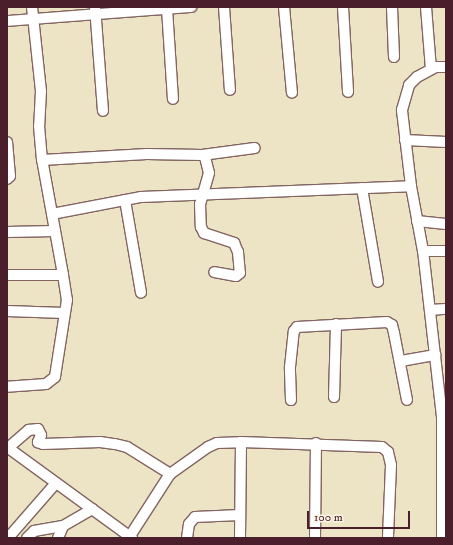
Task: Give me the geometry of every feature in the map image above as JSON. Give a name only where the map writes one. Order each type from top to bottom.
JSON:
[{"type":"street","points":[[7,21],[33,12],[167,9],[190,7]]},
{"type":"street","points":[[224,7],[230,90]]},
{"type":"street","points":[[284,7],[292,93]]},
{"type":"street","points":[[343,7],[348,92]]},
{"type":"street","points":[[392,7],[394,57]]},
{"type":"street","points":[[426,7],[431,69]]},
{"type":"street","points":[[167,9],[173,99]]},
{"type":"street","points":[[95,11],[103,111]]},
{"type":"street","points":[[7,387],[46,384],[56,377],[66,300],[42,160],[39,126],[41,91],[33,12]]},
{"type":"street","points":[[442,538],[444,509],[444,410],[435,355],[423,251],[411,186],[405,140],[403,100],[409,85],[431,69],[446,67]]},
{"type":"street","points":[[405,140],[446,142]]},
{"type":"street","points":[[7,142],[10,176],[7,179]]},
{"type":"street","points":[[42,160],[147,154],[202,155],[255,148]]},
{"type":"street","points":[[202,155],[207,162],[209,173],[199,210],[202,230],[234,243],[238,252],[239,275],[214,272]]},
{"type":"street","points":[[52,214],[125,200],[203,193],[411,186]]},
{"type":"street","points":[[362,188],[378,282]]},
{"type":"street","points":[[125,200],[142,293]]},
{"type":"street","points":[[417,222],[446,224]]},
{"type":"street","points":[[7,232],[54,231]]},
{"type":"street","points":[[423,251],[446,251]]},
{"type":"street","points":[[7,276],[62,275]]},
{"type":"street","points":[[430,310],[446,309]]},
{"type":"street","points":[[7,311],[64,314]]},
{"type":"street","points":[[291,400],[290,367],[294,330],[301,326],[390,323],[401,361],[407,400]]},
{"type":"street","points":[[334,397],[336,324]]},
{"type":"street","points":[[401,361],[435,355]]},
{"type":"street","points":[[170,474],[127,447],[100,442],[43,444],[38,442],[41,435],[38,430],[29,430],[8,448],[131,537],[170,474],[208,447],[217,443],[374,444],[388,452],[391,465],[388,538]]},
{"type":"street","points":[[240,538],[241,442]]},
{"type":"street","points":[[314,538],[316,443]]},
{"type":"street","points":[[8,538],[56,483]]},
{"type":"street","points":[[27,538],[34,531],[63,526],[92,509]]},
{"type":"street","points":[[187,538],[189,524],[195,517],[240,515]]},
{"type":"street","points":[[58,538],[63,526]]}]
